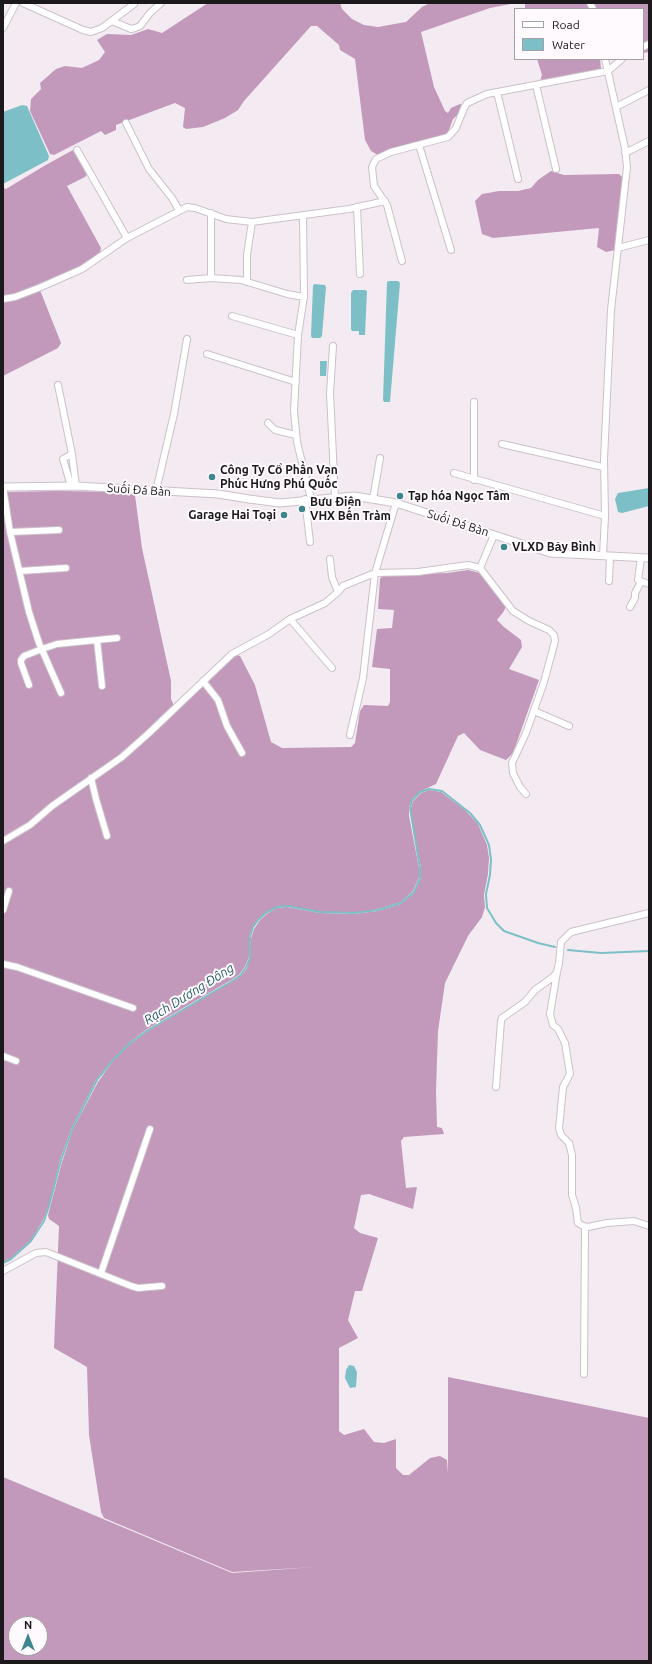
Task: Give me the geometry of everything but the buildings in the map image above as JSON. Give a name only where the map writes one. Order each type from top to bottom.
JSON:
[{"type":"street","points":[[3,28],[16,3]]},
{"type":"street","points":[[23,3],[87,31],[95,31],[112,21],[134,4]]},
{"type":"street","points":[[112,21],[131,29],[135,28],[140,26],[150,13],[161,3]]},
{"type":"street","points":[[605,60],[626,153],[627,167],[611,310],[603,467],[606,556],[609,581]]},
{"type":"street","points":[[402,261],[385,201],[374,186],[372,175],[374,163],[381,156],[448,137],[456,128],[464,108],[468,103],[487,94],[608,71],[621,60]]},
{"type":"street","points":[[536,85],[556,169]]},
{"type":"street","points":[[616,107],[649,90]]},
{"type":"street","points":[[497,92],[518,179]]},
{"type":"street","points":[[126,123],[149,169],[172,198],[179,210]]},
{"type":"street","points":[[626,153],[649,141]]},
{"type":"street","points":[[419,145],[451,250]]},
{"type":"street","points":[[77,150],[127,238]]},
{"type":"street","points":[[3,299],[15,297],[82,269],[127,238],[187,207],[195,208],[226,219],[252,222],[357,208],[385,201]]},
{"type":"street","points":[[357,208],[360,274]]},
{"type":"street","points":[[211,213],[211,278]]},
{"type":"street","points":[[303,216],[304,297],[298,335],[294,411],[296,435],[308,499],[310,542]]},
{"type":"street","points":[[247,281],[247,255],[252,222]]},
{"type":"street","points":[[618,248],[649,240]]},
{"type":"street","points":[[187,280],[211,278],[247,281],[287,294],[304,297]]},
{"type":"street","points":[[232,316],[298,335]]},
{"type":"street","points":[[156,491],[174,414],[187,339]]},
{"type":"street","points":[[333,346],[330,393],[335,498]]},
{"type":"street","points":[[207,354],[296,382]]},
{"type":"street","points":[[58,385],[72,454],[73,486]]},
{"type":"street","points":[[474,402],[474,480]]},
{"type":"street","points":[[268,423],[275,430],[296,435]]},
{"type":"street","points":[[502,444],[603,467]]},
{"type":"street","points":[[72,454],[63,459],[73,486]]},
{"type":"street","points":[[373,499],[380,458]]},
{"type":"street","points":[[454,473],[474,480],[605,516]]},
{"type":"street","name":"Suối Đá Bàn","points":[[3,487],[73,486],[218,494],[280,503],[308,499],[354,496],[396,503],[550,553],[649,558]]},
{"type":"street","points":[[3,487],[10,532],[29,612],[61,693]]},
{"type":"street","points":[[350,735],[363,678],[375,573],[396,503]]},
{"type":"street","points":[[10,532],[59,530]]},
{"type":"street","points":[[480,568],[494,535]]},
{"type":"street","points":[[641,558],[637,575],[638,580],[649,584]]},
{"type":"street","points":[[330,559],[332,577],[338,592]]},
{"type":"street","points":[[3,841],[30,825],[52,806],[122,756],[149,733],[232,654],[269,634],[290,619],[326,603],[343,586],[375,573],[418,572],[468,565],[480,568],[513,611],[529,621],[549,630],[554,635],[555,642],[544,682],[512,769],[520,787],[526,794]]},
{"type":"street","points":[[20,571],[66,568]]},
{"type":"street","points":[[630,607],[641,582]]},
{"type":"street","points":[[290,619],[332,668]]},
{"type":"street","points":[[29,685],[21,660],[24,656],[42,648],[57,644],[117,638]]},
{"type":"street","points":[[96,640],[102,686]]},
{"type":"street","points":[[203,681],[218,700],[227,726],[242,753]]},
{"type":"street","points":[[534,711],[569,726]]},
{"type":"street","points":[[91,778],[108,836]]},
{"type":"street","points":[[3,910],[9,891]]},
{"type":"street","points":[[649,913],[571,932],[561,942],[550,1014],[553,1025],[558,1029],[566,1043],[570,1074],[563,1087],[560,1128],[561,1135],[569,1143],[572,1155],[572,1195],[578,1223],[579,1225],[585,1227],[634,1221],[649,1226]]},
{"type":"street","points":[[3,964],[17,967],[133,1008]]},
{"type":"street","points":[[496,1086],[499,1031],[502,1018],[525,1002],[535,990],[553,977],[557,972]]},
{"type":"street","points":[[3,1056],[16,1061]]},
{"type":"street","points":[[101,1273],[150,1129]]},
{"type":"street","points":[[584,1374],[585,1227]]},
{"type":"street","points":[[3,1270],[31,1255],[46,1252],[131,1286],[138,1288],[162,1286]]},
{"type":"shaded area","points":[[208,3],[340,3],[342,9],[352,19],[364,25],[378,27],[406,22],[422,7],[430,3],[587,3],[589,8],[525,8],[525,4],[511,4],[490,8],[421,32],[434,87],[445,111],[448,113],[451,108],[460,104],[462,105],[462,111],[453,119],[447,135],[390,150],[378,155],[371,151],[365,140],[355,59],[340,50],[339,45],[317,26],[311,26],[244,101],[238,110],[225,118],[203,127],[186,129],[183,127],[185,108],[175,103],[116,125],[116,130],[105,135],[101,131],[54,155],[50,154],[30,111],[31,99],[41,89],[40,83],[56,69],[65,66],[82,68],[99,60],[105,52],[97,40],[107,34],[131,35],[148,29],[162,33]]},
{"type":"shaded area","points":[[592,3],[649,3],[649,52],[644,53],[644,8],[594,8]]},
{"type":"shaded area","points":[[537,60],[600,60],[600,72],[543,83],[540,81],[542,75]]},
{"type":"shaded area","points":[[73,150],[77,154],[87,174],[85,177],[67,186],[101,248],[100,253],[69,273],[38,285],[61,343],[58,348],[3,376],[3,188],[6,189]]},
{"type":"shaded area","points":[[551,171],[564,175],[619,174],[623,178],[615,250],[606,252],[597,247],[599,228],[493,238],[482,234],[475,201],[482,194],[499,191],[518,191],[531,188],[538,180]]},
{"type":"shaded area","points":[[3,492],[124,492],[135,495],[142,548],[171,681],[171,699],[176,710],[236,655],[240,656],[255,685],[271,742],[282,748],[351,747],[355,743],[360,711],[364,705],[388,706],[390,702],[390,669],[372,667],[377,629],[392,628],[394,610],[378,609],[380,579],[383,575],[447,573],[468,570],[480,573],[506,606],[497,620],[521,640],[522,647],[509,669],[539,680],[513,753],[506,760],[480,750],[464,733],[458,736],[436,784],[421,791],[412,799],[409,807],[409,816],[419,868],[419,877],[413,891],[401,902],[378,909],[355,913],[321,912],[289,906],[278,907],[268,911],[259,918],[253,926],[249,937],[249,957],[240,974],[147,1029],[130,1042],[112,1060],[96,1080],[72,1127],[60,1160],[49,1205],[43,1220],[31,1240],[11,1258],[3,1262]]},
{"type":"shaded area","points":[[429,790],[441,792],[465,810],[478,824],[487,845],[489,858],[484,895],[485,907],[482,917],[468,936],[445,983],[438,1031],[436,1091],[437,1127],[442,1128],[444,1134],[404,1137],[401,1141],[406,1188],[417,1187],[413,1209],[369,1194],[361,1195],[354,1228],[360,1233],[378,1238],[362,1291],[355,1291],[348,1320],[358,1338],[339,1348],[339,1431],[344,1435],[364,1429],[374,1442],[384,1443],[396,1439],[396,1468],[403,1475],[409,1475],[430,1458],[440,1456],[447,1460],[448,1474],[448,1377],[649,1418],[649,1661],[3,1661],[3,1477],[232,1573],[315,1567],[232,1572],[104,1518],[101,1512],[89,1435],[87,1367],[54,1348],[59,1226],[49,1219],[48,1215],[62,1162],[73,1129],[98,1082],[112,1062],[130,1044],[148,1031],[241,976],[247,968],[250,958],[251,939],[254,929],[260,920],[277,908],[287,907],[320,913],[354,914],[378,911],[401,904],[414,893],[421,878],[421,868],[411,816],[413,801],[421,793]]},
{"type":"water","points":[[22,105],[27,106],[49,156],[48,160],[3,184],[3,112]]},
{"type":"water","points":[[398,281],[400,283],[390,402],[384,402],[387,282]]},
{"type":"water","points":[[314,284],[325,285],[326,287],[322,336],[320,338],[312,338],[311,336]]},
{"type":"water","points":[[353,290],[367,291],[365,335],[359,335],[359,331],[352,331],[351,329],[351,293]]},
{"type":"water","points":[[320,361],[327,361],[326,376],[320,376]]},
{"type":"water","points":[[649,488],[649,506],[622,513],[618,512],[615,499],[618,493]]},
{"type":"water","points":[[349,1365],[354,1366],[357,1372],[356,1387],[350,1388],[345,1378],[346,1370]]},
{"type":"waterway","name":"Rạch Dương Đông","points":[[3,1263],[11,1259],[31,1241],[44,1221],[61,1160],[73,1127],[97,1080],[112,1061],[130,1043],[148,1030],[241,975],[250,958],[250,937],[253,927],[259,919],[267,912],[277,907],[288,906],[320,912],[354,913],[378,910],[401,903],[414,892],[420,878],[420,868],[410,808],[412,800],[420,792],[429,789],[442,791],[470,813],[480,825],[489,845],[491,860],[486,894],[487,908],[496,923],[504,931],[538,943],[555,947]]},
{"type":"waterway","name":"Rạch Dương Đông","points":[[568,950],[601,953],[649,951]]},
{"type":"place","name":"Công Ty Cổ Phần Vạn Phúc Hưng Phú Quốc","points":[[212,477]]},
{"type":"place","name":"Tạp hóa Ngọc Tâm","points":[[400,496]]},
{"type":"place","name":"Bưu Điện VHX Bến Tràm","points":[[302,509]]},
{"type":"place","name":"Garage Hai Toại","points":[[284,515]]},
{"type":"place","name":"VLXD Bảy Bình","points":[[504,547]]}]
